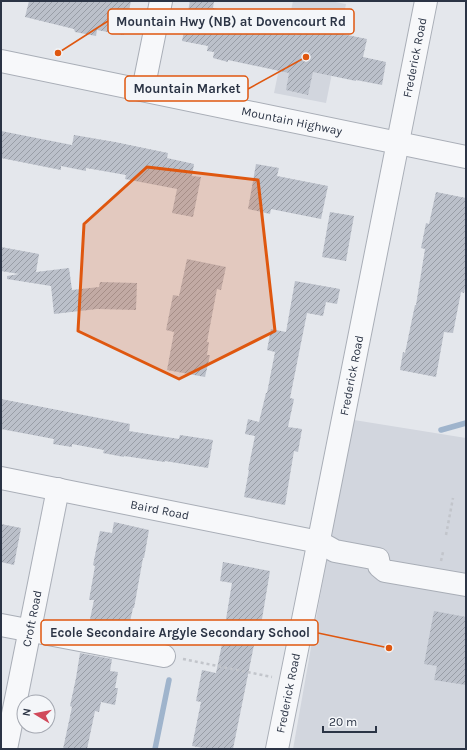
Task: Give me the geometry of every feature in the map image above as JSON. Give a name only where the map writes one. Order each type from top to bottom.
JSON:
[{"type":"street","points":[[143,90],[161,1]]},
{"type":"street","name":"Frederick Road","points":[[277,749],[426,1]]},
{"type":"street","name":"Mountain Highway","points":[[1,60],[466,157]]},
{"type":"street","name":"Baird Road","points":[[1,478],[319,542],[335,551],[378,559],[379,566],[385,571],[466,585]]},
{"type":"street","name":"Croft Road","points":[[6,749],[58,489]]},
{"type":"street","points":[[1,625],[164,656]]},
{"type":"path","points":[[446,535],[453,498]]},
{"type":"path","points":[[164,656],[279,679]]},
{"type":"highlighted area","points":[[147,167],[258,180],[275,331],[179,379],[78,331],[84,224]]},
{"type":"shaded area","points":[[293,1],[330,1],[346,4],[326,103],[274,93]]},
{"type":"shaded area","points":[[354,420],[466,438],[466,749],[293,749],[329,546]]},
{"type":"building","points":[[29,1],[131,1],[124,35],[97,30],[96,36],[75,32],[74,29],[25,17]]},
{"type":"building","points":[[190,1],[214,1],[213,8],[233,12],[231,21],[297,35],[301,14],[335,21],[332,32],[367,39],[363,57],[386,62],[382,85],[313,72],[308,95],[286,90],[289,73],[213,58],[214,52],[207,51],[208,46],[182,41]]},
{"type":"building","points":[[1,131],[72,145],[74,135],[115,142],[168,153],[167,158],[194,164],[192,176],[201,177],[193,217],[172,213],[177,189],[125,179],[126,175],[86,168],[86,171],[61,166],[61,170],[1,158]]},
{"type":"building","points":[[256,164],[279,168],[277,176],[328,186],[321,219],[271,209],[270,214],[248,209]]},
{"type":"building","points":[[436,192],[466,198],[466,283],[464,293],[461,292],[453,333],[444,332],[436,377],[400,370],[403,352],[405,353],[416,305],[425,249],[421,248],[426,223],[429,224]]},
{"type":"building","points":[[330,212],[354,216],[346,261],[322,257]]},
{"type":"building","points":[[1,247],[39,254],[36,272],[69,268],[72,290],[99,287],[100,282],[137,283],[136,310],[97,309],[54,314],[51,286],[7,279],[7,276],[19,274],[1,271]]},
{"type":"building","points":[[187,259],[226,267],[221,290],[217,289],[207,342],[209,342],[207,355],[210,355],[205,377],[167,370],[174,332],[166,330],[173,295],[179,296]]},
{"type":"building","points":[[295,281],[340,289],[337,304],[326,302],[323,316],[307,313],[290,398],[294,399],[288,427],[302,429],[298,452],[294,451],[285,505],[244,497],[255,436],[245,434],[248,419],[259,422],[267,393],[275,352],[267,350],[271,329],[286,332]]},
{"type":"building","points":[[1,399],[130,424],[129,431],[179,439],[180,435],[213,440],[208,468],[165,461],[124,457],[103,453],[104,450],[72,444],[72,447],[53,444],[54,439],[1,429]]},
{"type":"building","points":[[114,522],[149,530],[134,608],[127,635],[88,629],[94,600],[89,600],[95,566],[93,565],[100,531],[112,533]]},
{"type":"building","points":[[1,524],[21,528],[14,565],[1,562]]},
{"type":"building","points":[[223,562],[270,571],[261,625],[258,625],[233,749],[209,749],[192,746],[201,702],[196,701],[202,670],[216,673],[227,620],[232,583],[220,581]]},
{"type":"building","points":[[434,611],[466,617],[466,685],[434,680],[437,666],[424,664]]},
{"type":"building","points":[[80,653],[112,659],[110,671],[118,672],[115,688],[118,688],[115,705],[101,702],[99,712],[95,711],[87,749],[63,749],[72,707],[70,706]]},
{"type":"waterway","points":[[441,430],[466,423]]},
{"type":"waterway","points":[[155,749],[169,680]]},
{"type":"place","name":"Mountain Hwy (NB) at Dovencourt Rd","points":[[58,53]]},
{"type":"place","name":"Mountain Market","points":[[306,57]]},
{"type":"place","name":"Ecole Secondaire Argyle Secondary School","points":[[389,648]]}]
